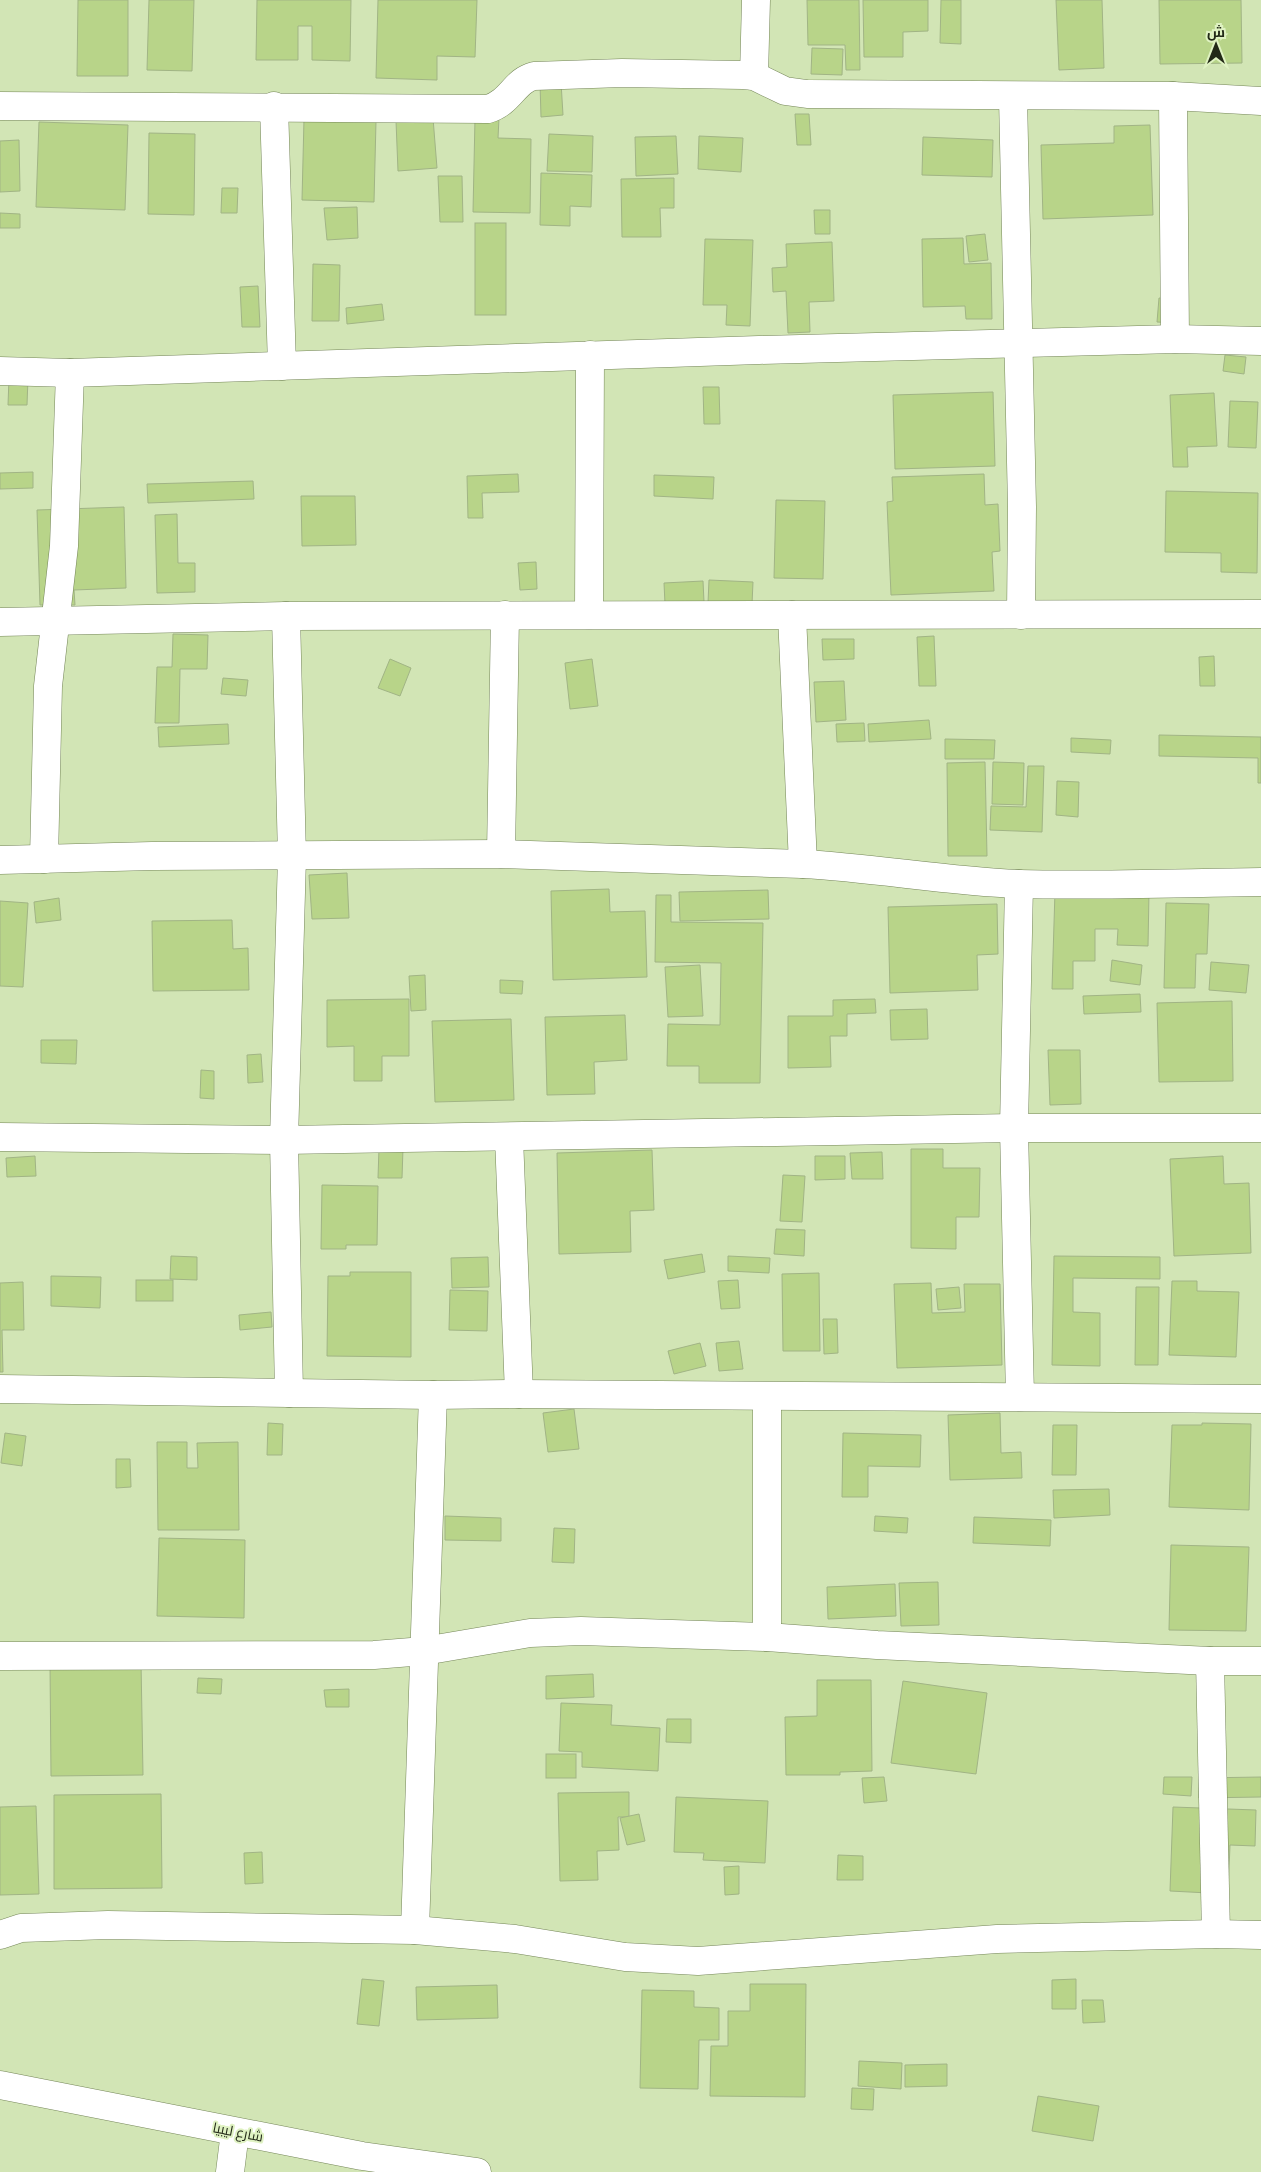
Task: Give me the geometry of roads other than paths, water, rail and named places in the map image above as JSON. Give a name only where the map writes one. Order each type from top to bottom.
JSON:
[{"type":"main road","points":[[754,76],[756,0]]},
{"type":"main road","points":[[0,106],[274,106],[488,109],[497,106],[507,99],[525,79],[534,76],[622,73],[754,76],[795,94],[1173,96],[1261,101]]},
{"type":"main road","points":[[1013,96],[1022,507],[1021,615]]},
{"type":"main road","points":[[1173,96],[1175,149],[1173,261],[1175,339]]},
{"type":"main road","points":[[274,106],[282,366]]},
{"type":"main road","points":[[0,371],[70,373],[590,355],[1175,339],[1261,341]]},
{"type":"main road","points":[[589,615],[590,355]]},
{"type":"main road","points":[[44,859],[48,686],[64,546],[70,373]]},
{"type":"main road","points":[[0,622],[286,616],[1261,614]]},
{"type":"main road","points":[[501,854],[505,615]]},
{"type":"main road","points":[[792,615],[803,864]]},
{"type":"main road","points":[[286,616],[292,857],[284,1140],[289,1393]]},
{"type":"main road","points":[[0,860],[152,856],[292,857],[501,854],[848,866],[946,879],[1019,884],[1261,882]]},
{"type":"main road","points":[[1019,884],[1014,1128],[1020,1397]]},
{"type":"main road","points":[[0,1137],[284,1140],[1014,1128],[1261,1128]]},
{"type":"main road","points":[[509,1137],[519,1394]]},
{"type":"main road","points":[[0,1389],[433,1395],[1261,1399]]},
{"type":"main road","points":[[414,1930],[433,1395]]},
{"type":"main road","points":[[766,1397],[766,1637]]},
{"type":"main road","points":[[0,1656],[374,1655],[424,1651],[530,1633],[581,1631],[766,1637],[877,1645],[1210,1661],[1261,1661]]},
{"type":"main road","points":[[1210,1661],[1216,1934]]},
{"type":"main road","points":[[0,1935],[21,1928],[108,1925],[414,1930],[515,1939],[625,1957],[698,1961],[997,1939],[1216,1934],[1261,1935]]},
{"type":"main road","name":"شارع ليبيا","points":[[0,2085],[362,2156],[477,2172]]},
{"type":"main road","points":[[230,2172],[235,2132]]}]
